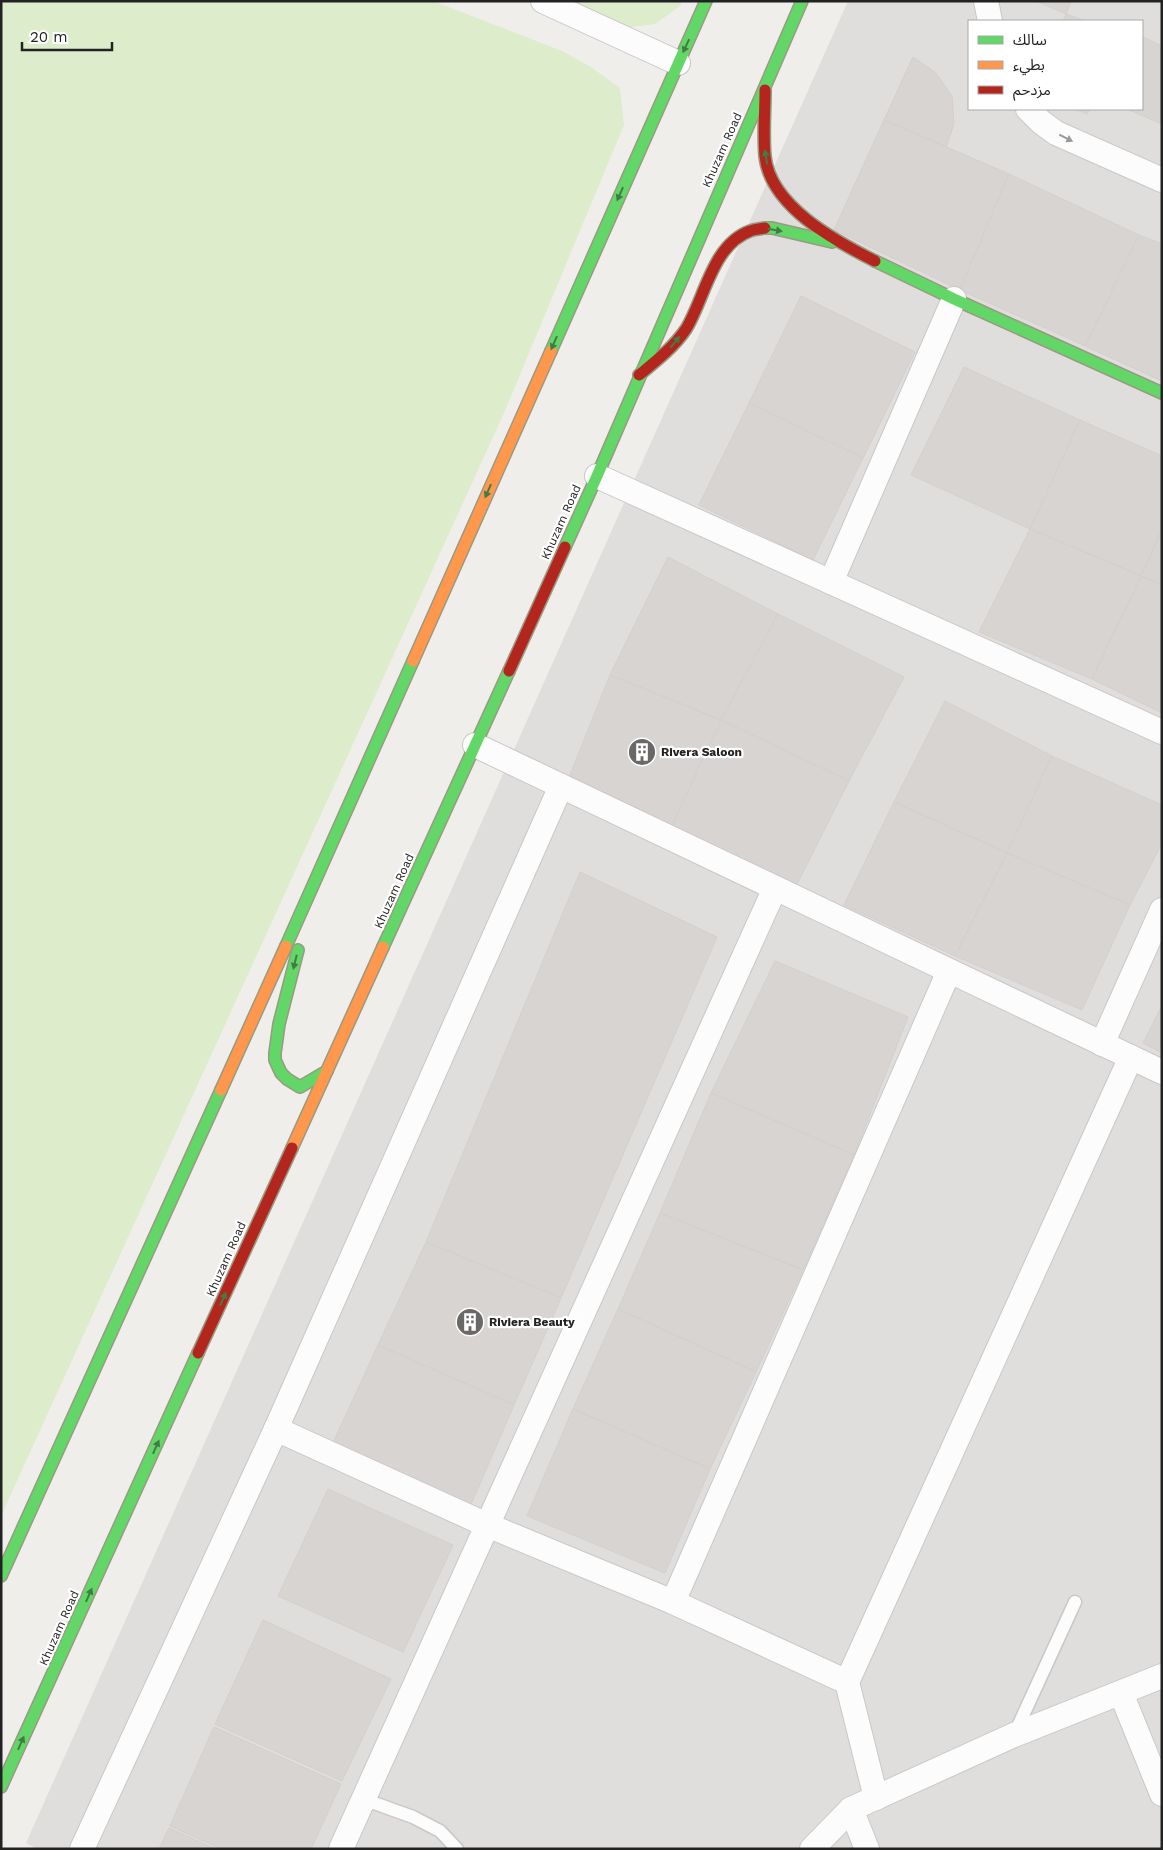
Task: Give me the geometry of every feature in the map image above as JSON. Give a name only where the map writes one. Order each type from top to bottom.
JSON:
[{"type":"main road","points":[[1,1576],[315,881],[706,1]]},
{"type":"main road","name":"Khuzam Road","points":[[1,1787],[597,476],[802,1]]},
{"type":"main road","points":[[765,90],[765,157],[771,179],[784,198],[801,214],[841,244],[954,299],[1162,393]]},
{"type":"main road","points":[[639,375],[664,355],[685,329],[701,300],[717,263],[729,244],[748,232],[769,228],[841,244]]},
{"type":"main road","points":[[315,881],[279,1026],[274,1058],[286,1080],[300,1087],[327,1071]]},
{"type":"street","points":[[543,1],[678,63]]},
{"type":"street","points":[[986,1],[990,20]]},
{"type":"street","points":[[1029,110],[1041,122],[1064,138],[1162,180]]},
{"type":"street","points":[[830,582],[954,299]]},
{"type":"street","points":[[597,476],[1162,732]]},
{"type":"street","points":[[475,745],[1162,1072]]},
{"type":"street","points":[[82,1849],[276,1429],[561,786]]},
{"type":"street","points":[[341,1849],[775,888]]},
{"type":"street","points":[[1102,1044],[1162,910]]},
{"type":"street","points":[[673,1602],[950,971]]},
{"type":"street","points":[[876,1798],[847,1682],[1131,1057]]},
{"type":"street","points":[[276,1429],[487,1525],[673,1602],[847,1682]]},
{"type":"street","points":[[812,1849],[851,1809],[1014,1734],[1162,1676]]},
{"type":"street","points":[[1121,1693],[1162,1794]]},
{"type":"street","points":[[851,1809],[867,1849]]},
{"type":"lane","points":[[1014,1734],[1075,1602]]},
{"type":"lane","points":[[363,1799],[413,1817],[440,1831],[457,1849]]},
{"type":"shaded area","points":[[848,1],[1162,1],[1162,1849],[37,1849],[26,1843]]},
{"type":"green space","points":[[1,1],[433,1],[562,51],[591,67],[620,88],[624,125],[504,413],[1,1516]]},
{"type":"green space","points":[[561,1],[682,1],[680,6],[655,24],[618,29]]},
{"type":"building","points":[[1036,1],[1071,1],[1066,14]]},
{"type":"building","points":[[1066,14],[1082,20],[1063,20]]},
{"type":"building","points":[[1143,37],[1162,46],[1162,124],[1129,110],[1143,110]]},
{"type":"building","points":[[913,57],[936,73],[952,96],[954,124],[946,147],[884,120]]},
{"type":"building","points":[[1077,110],[1089,110],[1087,114]]},
{"type":"building","points":[[884,120],[1009,174],[960,290],[834,230]]},
{"type":"building","points":[[1009,174],[1139,235],[1085,346],[960,290]]},
{"type":"building","points":[[1139,235],[1162,244],[1162,381],[1085,346]]},
{"type":"building","points":[[801,296],[915,352],[863,458],[749,403]]},
{"type":"building","points":[[964,367],[1080,420],[1030,529],[911,475]]},
{"type":"building","points":[[749,403],[863,458],[813,560],[699,505]]},
{"type":"building","points":[[1080,420],[1162,456],[1162,530],[1141,576],[1030,529]]},
{"type":"building","points":[[1030,529],[1141,576],[1092,679],[979,632]]},
{"type":"building","points":[[1162,530],[1162,585],[1141,576]]},
{"type":"building","points":[[668,557],[778,614],[721,720],[610,675]]},
{"type":"building","points":[[1141,576],[1162,585],[1162,713],[1092,679]]},
{"type":"building","points":[[778,614],[904,677],[849,781],[721,720]]},
{"type":"building","name":"Rivera Saloon","points":[[610,675],[721,720],[671,828],[566,785]]},
{"type":"building","points":[[945,701],[1052,756],[1007,853],[894,802]]},
{"type":"building","points":[[721,720],[849,781],[797,884],[671,828]]},
{"type":"building","points":[[1052,756],[1162,805],[1162,843],[1130,905],[1007,853]]},
{"type":"building","points":[[894,802],[1007,853],[955,956],[844,905]]},
{"type":"building","points":[[1007,853],[1130,905],[1082,1010],[955,956]]},
{"type":"building","points":[[580,872],[717,937],[561,1298],[426,1242]]},
{"type":"building","points":[[775,961],[908,1017],[854,1155],[711,1093]]},
{"type":"building","points":[[1162,1005],[1162,1053],[1143,1043]]},
{"type":"building","points":[[711,1093],[854,1155],[803,1270],[660,1213]]},
{"type":"building","points":[[660,1213],[803,1270],[756,1372],[618,1309]]},
{"type":"building","name":"Riviera Beauty","points":[[426,1242],[561,1298],[514,1405],[378,1345]]},
{"type":"building","points":[[618,1309],[756,1372],[710,1469],[573,1409]]},
{"type":"building","points":[[378,1345],[514,1405],[469,1509],[333,1443]]},
{"type":"building","points":[[573,1409],[710,1469],[665,1573],[527,1516]]},
{"type":"building","points":[[328,1489],[453,1545],[403,1652],[278,1596]]},
{"type":"building","points":[[263,1620],[391,1679],[342,1781],[215,1724]]},
{"type":"building","points":[[214,1727],[341,1784],[311,1849],[221,1849],[170,1826]]},
{"type":"building","points":[[169,1828],[216,1849],[159,1849]]},
{"type":"traffic: fast","points":[[551,351],[706,1]]},
{"type":"traffic: fast","points":[[565,547],[802,1]]},
{"type":"traffic: fast","points":[[765,228],[832,242]]},
{"type":"traffic: fast","points":[[875,261],[954,299],[1162,393]]},
{"type":"traffic: fast","points":[[286,946],[413,661]]},
{"type":"traffic: fast","points":[[383,947],[509,671]]},
{"type":"traffic: fast","points":[[298,950],[279,1024],[275,1060],[281,1073],[300,1087],[327,1071]]},
{"type":"traffic: fast","points":[[1,1576],[221,1090]]},
{"type":"traffic: fast","points":[[1,1787],[198,1353]]},
{"type":"traffic: slow","points":[[413,661],[551,351]]},
{"type":"traffic: slow","points":[[221,1090],[286,946]]},
{"type":"traffic: slow","points":[[292,1148],[383,947]]},
{"type":"traffic: jam","points":[[765,90],[765,156],[770,174],[779,191],[791,206],[807,220],[842,243],[875,261]]},
{"type":"traffic: jam","points":[[639,375],[670,348],[686,329],[718,260],[727,248],[737,238],[750,231],[765,228]]},
{"type":"traffic: jam","points":[[509,671],[565,547]]},
{"type":"traffic: jam","points":[[198,1353],[292,1148]]},
{"type":"place","name":"Rivera Saloon","points":[[642,752]]},
{"type":"place","name":"Riviera Beauty","points":[[470,1322]]}]
